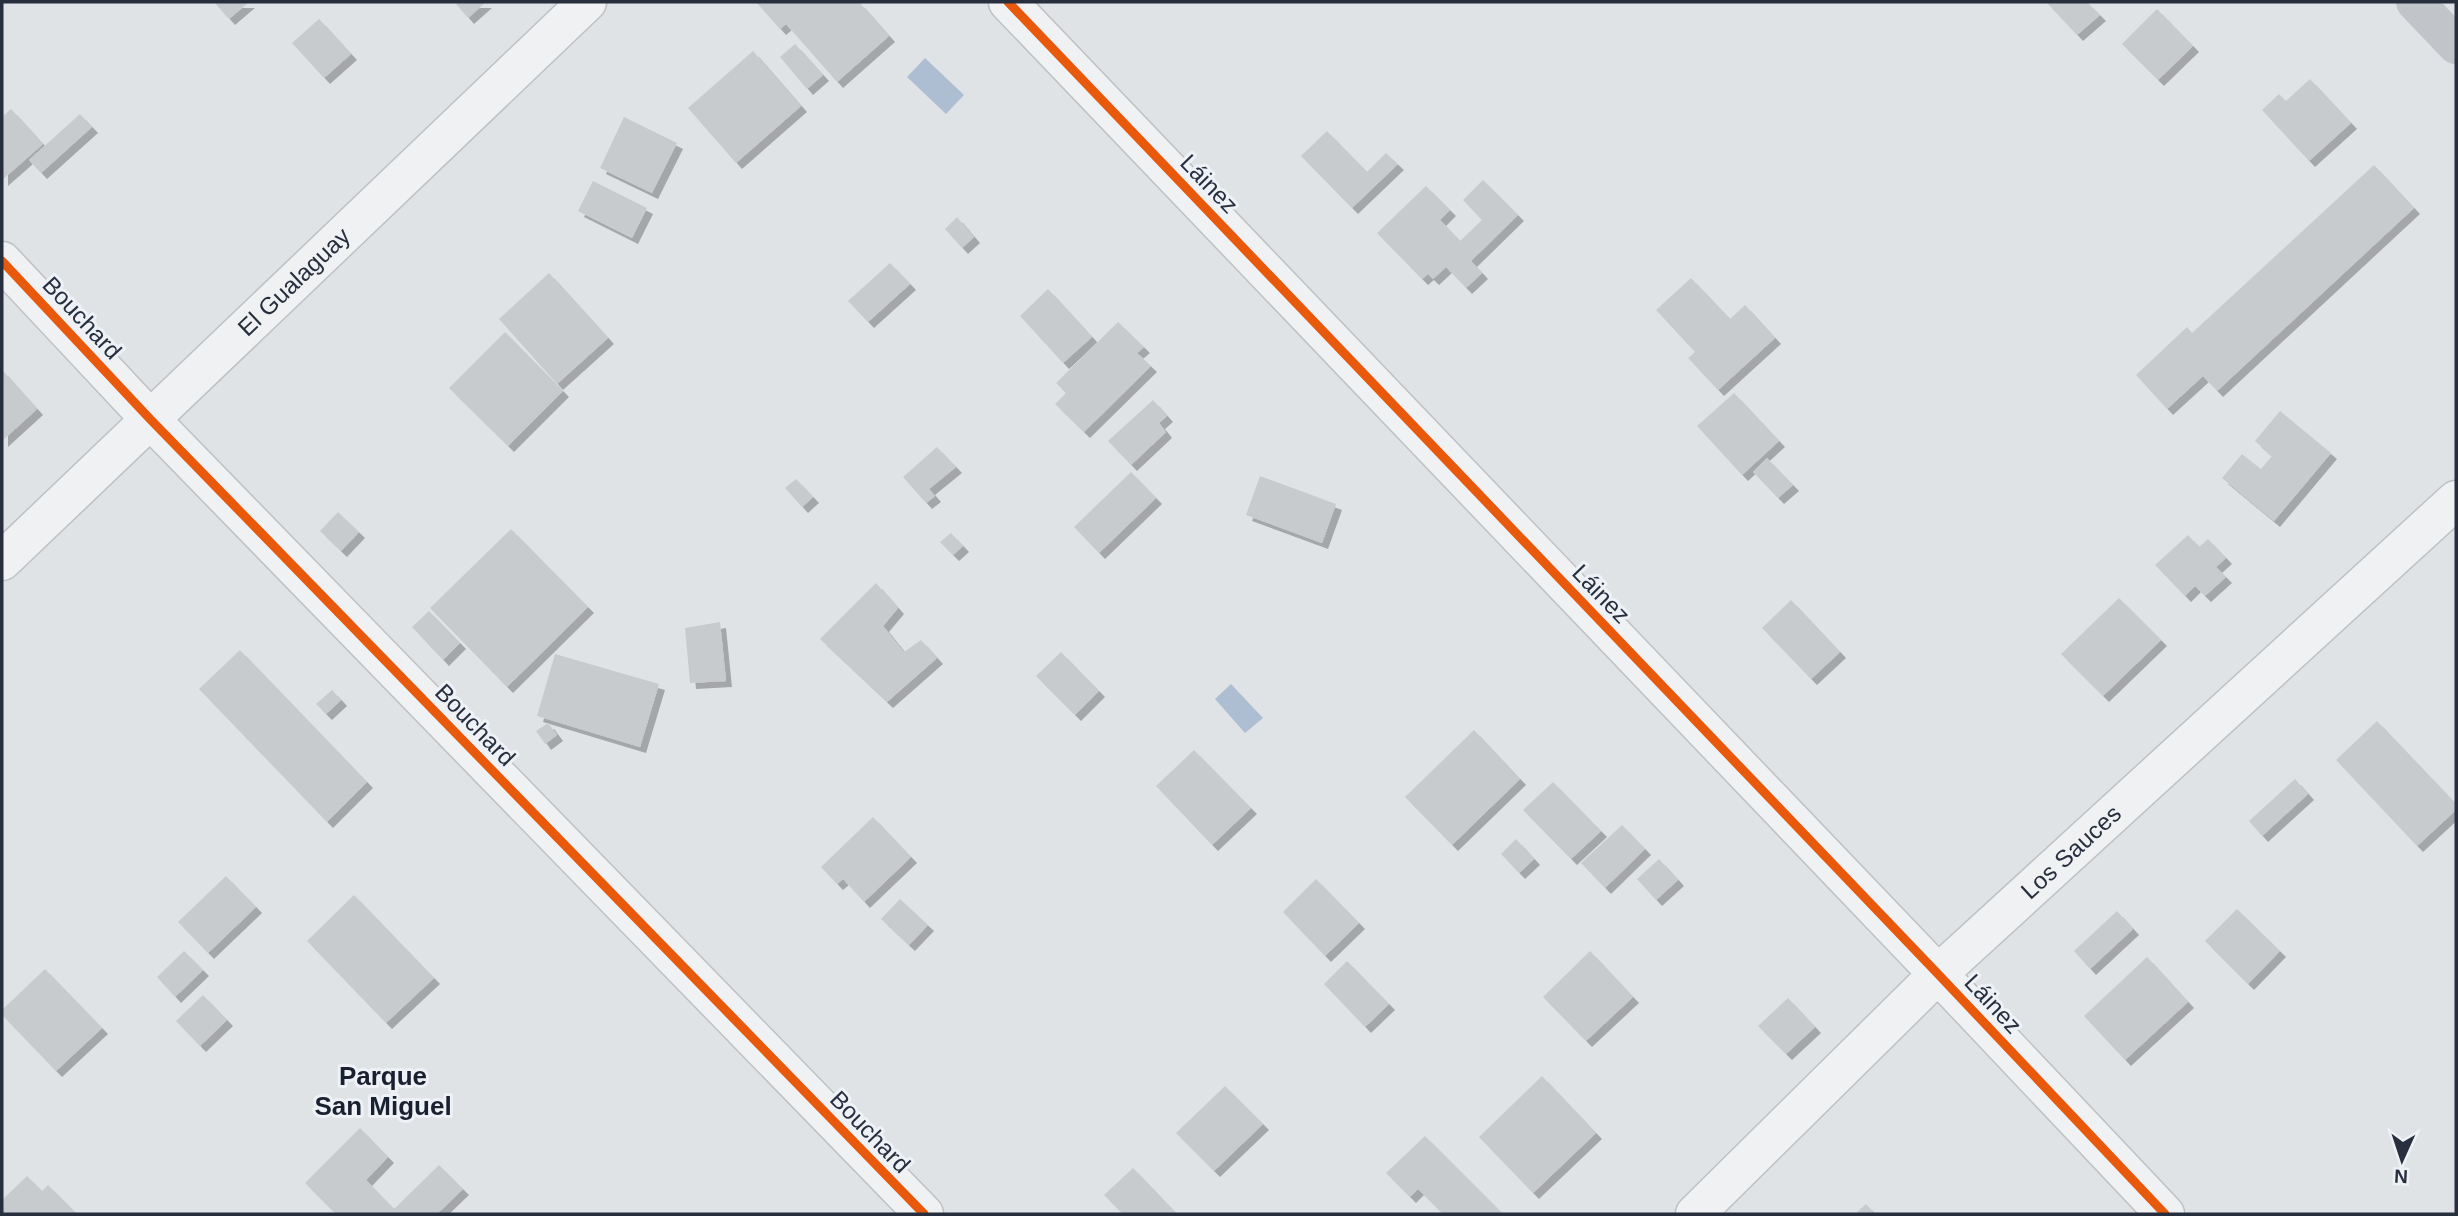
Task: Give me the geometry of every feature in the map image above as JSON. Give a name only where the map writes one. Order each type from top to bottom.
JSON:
[{"type":"street","name":"El Gualaguay","points":[[2,561],[587,2]]},
{"type":"street","name":"Láinez","points":[[1008,2],[2165,1214]]},
{"type":"street","points":[[2415,2],[2456,45]]},
{"type":"street","name":"Bouchard","points":[[2,261],[150,419],[923,1214]]},
{"type":"street","name":"Los Sauces","points":[[1695,1214],[1938,974],[2456,500]]},
{"type":"water","points":[[925,58],[964,95],[946,114],[907,77]]},
{"type":"water","points":[[1231,684],[1263,718],[1245,733],[1215,699]]},
{"type":"building","points":[[214,2],[249,2],[229,19]]},
{"type":"building","points":[[486,2],[468,18],[456,4]]},
{"type":"building","points":[[756,2],[859,2],[889,36],[837,82],[786,24],[780,29]]},
{"type":"building","points":[[2046,2],[2087,2],[2100,15],[2077,35]]},
{"type":"building","points":[[2157,9],[2193,46],[2158,80],[2122,44]]},
{"type":"building","points":[[319,19],[351,54],[324,78],[292,43]]},
{"type":"building","points":[[795,44],[823,75],[807,89],[780,57]]},
{"type":"building","points":[[753,51],[801,106],[736,163],[688,108]]},
{"type":"building","points":[[2310,79],[2351,123],[2309,161],[2262,110],[2279,94],[2286,101]]},
{"type":"building","points":[[11,109],[43,144],[2,180],[2,117]]},
{"type":"building","points":[[80,114],[92,127],[41,173],[29,160]]},
{"type":"building","points":[[624,117],[677,143],[652,193],[600,168]]},
{"type":"building","points":[[1327,131],[1367,172],[1386,153],[1398,164],[1352,208],[1301,156]]},
{"type":"building","points":[[2374,165],[2414,208],[2217,391],[2203,376],[2167,409],[2136,375],[2187,327],[2192,333]]},
{"type":"building","points":[[1483,180],[1518,215],[1471,261],[1482,273],[1466,288],[1446,267],[1433,279],[1428,274],[1422,279],[1377,233],[1426,186],[1450,210],[1440,220],[1460,241],[1482,220],[1463,200]]},
{"type":"building","points":[[593,181],[647,208],[632,238],[578,211]]},
{"type":"building","points":[[957,217],[974,237],[962,248],[945,229]]},
{"type":"building","points":[[890,263],[910,284],[868,322],[848,301]]},
{"type":"building","points":[[549,273],[608,338],[557,384],[499,319]]},
{"type":"building","points":[[1691,278],[1730,319],[1745,305],[1775,338],[1718,390],[1688,358],[1695,352],[1656,310]]},
{"type":"building","points":[[1048,289],[1092,337],[1063,363],[1020,316]]},
{"type":"building","points":[[1118,322],[1144,347],[1137,353],[1151,366],[1084,432],[1055,404],[1066,393],[1056,383]]},
{"type":"building","points":[[505,332],[563,391],[508,446],[449,388]]},
{"type":"building","points":[[2,370],[37,409],[2,441]]},
{"type":"building","points":[[1734,393],[1779,441],[1742,475],[1697,426]]},
{"type":"building","points":[[1153,400],[1167,416],[1159,423],[1166,432],[1131,465],[1108,441]]},
{"type":"building","points":[[2280,411],[2331,453],[2274,521],[2222,478],[2242,454],[2261,469],[2272,456],[2255,441]]},
{"type":"building","points":[[937,447],[956,467],[929,489],[935,496],[926,503],[903,477]]},
{"type":"building","points":[[1767,458],[1793,485],[1778,498],[1753,472]]},
{"type":"building","points":[[1131,472],[1156,498],[1099,553],[1074,527]]},
{"type":"building","points":[[1260,476],[1336,504],[1322,543],[1246,515]]},
{"type":"building","points":[[796,479],[813,497],[802,507],[785,488]]},
{"type":"building","points":[[338,512],[359,532],[341,551],[320,531]]},
{"type":"building","points":[[511,529],[588,607],[507,687],[430,608]]},
{"type":"building","points":[[951,533],[963,546],[953,555],[940,542]]},
{"type":"building","points":[[2188,535],[2199,547],[2208,539],[2226,558],[2216,567],[2226,577],[2205,596],[2195,586],[2185,596],[2155,565]]},
{"type":"building","points":[[876,583],[898,608],[883,626],[904,652],[921,640],[937,658],[887,702],[820,639]]},
{"type":"building","points":[[2119,598],[2161,640],[2103,696],[2061,654]]},
{"type":"building","points":[[1791,600],[1840,652],[1811,679],[1762,628]]},
{"type":"building","points":[[429,611],[460,643],[443,660],[412,627]]},
{"type":"building","points":[[720,622],[726,681],[690,683],[685,628]]},
{"type":"building","points":[[240,650],[367,782],[327,822],[199,689]]},
{"type":"building","points":[[1061,652],[1099,691],[1075,715],[1036,676]]},
{"type":"building","points":[[555,654],[659,684],[640,747],[537,716]]},
{"type":"building","points":[[332,690],[341,700],[326,714],[316,704]]},
{"type":"building","points":[[2377,721],[2456,804],[2456,810],[2417,846],[2336,760]]},
{"type":"building","points":[[548,723],[557,735],[545,744],[536,731]]},
{"type":"building","points":[[1474,730],[1520,779],[1452,845],[1405,797]]},
{"type":"building","points":[[1194,750],[1251,808],[1212,845],[1156,786]]},
{"type":"building","points":[[2295,779],[2308,794],[2262,836],[2249,821]]},
{"type":"building","points":[[1553,782],[1601,831],[1571,859],[1523,810]]},
{"type":"building","points":[[873,817],[911,857],[864,902],[843,879],[837,884],[821,867]]},
{"type":"building","points":[[1622,825],[1645,849],[1605,888],[1581,863]]},
{"type":"building","points":[[1516,839],[1534,859],[1519,873],[1501,854]]},
{"type":"building","points":[[1659,859],[1678,880],[1656,900],[1637,879]]},
{"type":"building","points":[[226,876],[256,907],[208,953],[178,922]]},
{"type":"building","points":[[1316,879],[1359,923],[1325,956],[1283,912]]},
{"type":"building","points":[[354,895],[434,978],[386,1023],[307,941]]},
{"type":"building","points":[[900,899],[928,925],[909,945],[881,919]]},
{"type":"building","points":[[2237,909],[2280,951],[2248,984],[2205,941]]},
{"type":"building","points":[[2117,911],[2133,929],[2090,969],[2074,951]]},
{"type":"building","points":[[184,951],[203,970],[175,997],[157,977]]},
{"type":"building","points":[[1590,951],[1633,997],[1586,1041],[1543,997]]},
{"type":"building","points":[[2147,957],[2188,1002],[2125,1060],[2084,1016]]},
{"type":"building","points":[[1347,961],[1389,1004],[1365,1027],[1324,984]]},
{"type":"building","points":[[45,969],[102,1028],[56,1071],[2,1015],[2,1010]]},
{"type":"building","points":[[203,995],[227,1020],[200,1046],[176,1021]]},
{"type":"building","points":[[1788,998],[1815,1027],[1786,1054],[1758,1026]]},
{"type":"building","points":[[1542,1076],[1596,1133],[1533,1193],[1479,1137]]},
{"type":"building","points":[[1225,1086],[1263,1124],[1214,1171],[1176,1133]]},
{"type":"building","points":[[360,1128],[388,1157],[366,1180],[394,1209],[439,1165],[463,1189],[437,1214],[336,1214],[305,1183]]},
{"type":"building","points":[[1425,1136],[1503,1214],[1443,1214],[1418,1189],[1410,1197],[1386,1173]]},
{"type":"building","points":[[1133,1168],[1177,1214],[1123,1214],[1104,1195]]},
{"type":"building","points":[[27,1176],[42,1191],[48,1185],[77,1214],[2,1214],[2,1200]]},
{"type":"building","points":[[1866,1204],[1875,1214],[1855,1214]]},
{"type":"cycle path","points":[[1008,2],[2165,1214]]},
{"type":"cycle path","points":[[2,261],[150,419],[924,1214]]},
{"type":"district","name":"Parque San Miguel","points":[[383,1091]]}]
